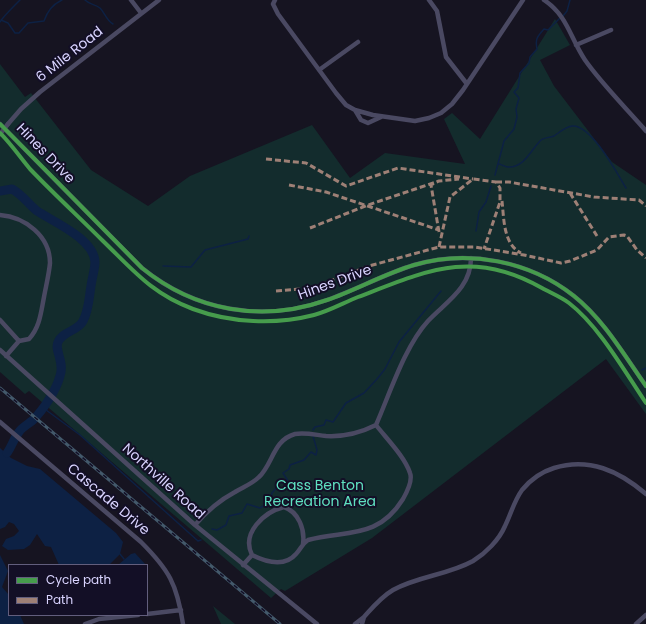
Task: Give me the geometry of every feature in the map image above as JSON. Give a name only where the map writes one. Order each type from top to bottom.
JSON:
[{"type":"street","points":[[131,0],[141,14]]},
{"type":"street","name":"6 Mile Road","points":[[0,134],[21,109],[40,92],[159,0]]},
{"type":"street","points":[[275,0],[274,6],[278,14],[346,105],[355,110],[382,116],[415,120],[429,118],[441,113],[452,104],[523,0]]},
{"type":"street","points":[[429,0],[437,11],[446,57],[467,84]]},
{"type":"street","points":[[544,0],[553,6],[566,21],[576,45],[586,62],[646,131]]},
{"type":"street","points":[[576,45],[611,30]]},
{"type":"street","points":[[319,70],[358,42]]},
{"type":"street","points":[[355,110],[361,120],[368,123],[382,116]]},
{"type":"street","name":"Hines Drive","points":[[0,124],[142,268],[174,290],[211,305],[252,312],[296,309],[326,300],[414,265],[440,259],[471,258],[499,262],[523,268],[546,278],[567,291],[582,303],[603,325],[646,386]]},
{"type":"street","points":[[0,215],[16,218],[35,230],[45,241],[50,264],[38,324],[28,339],[20,341],[6,356]]},
{"type":"street","points":[[195,525],[203,515],[225,498],[258,478],[270,462],[276,448],[284,440],[296,434],[328,436],[355,434],[376,425],[407,355],[419,333],[464,286],[470,272],[471,258]]},
{"type":"street","points":[[0,320],[20,341]]},
{"type":"street","name":"Northville Road","points":[[0,350],[195,525],[317,624]]},
{"type":"street","name":"Cascade Drive","points":[[0,422],[158,558],[178,593],[182,624]]},
{"type":"street","points":[[303,544],[314,539],[366,530],[388,517],[398,506],[410,483],[410,473],[403,461],[376,425]]},
{"type":"street","points":[[355,624],[364,617],[380,599],[393,590],[463,565],[482,554],[500,535],[522,490],[540,474],[562,466],[579,464],[595,465],[617,473],[646,494]]},
{"type":"street","points":[[284,507],[294,513],[302,527],[304,536],[303,544],[294,557],[282,562],[266,561],[252,555],[250,541],[257,523],[276,509],[284,507]]},
{"type":"street","points":[[243,565],[252,555]]},
{"type":"street","points":[[148,614],[181,610]]},
{"type":"street","points":[[636,624],[646,615]]},
{"type":"street","points":[[85,624],[99,619],[128,616]]},
{"type":"street","points":[[362,624],[364,617]]},
{"type":"green space","name":"Cass Benton Recreation Area","points":[[555,19],[570,45],[540,60],[554,86],[612,162],[646,185],[646,414],[606,359],[372,538],[285,591],[281,589],[271,598],[29,391],[25,394],[0,372],[0,64],[25,97],[31,93],[91,170],[148,206],[190,176],[312,125],[350,178],[385,153],[465,164],[444,119],[452,113],[480,139]]},
{"type":"green space","points":[[213,606],[235,624],[221,624]]},
{"type":"water","points":[[0,448],[11,458],[27,466],[40,469],[116,533],[123,542],[120,554],[110,564],[59,564],[51,547],[45,546],[37,534],[30,545],[24,549],[8,550],[2,546],[6,539],[14,536],[19,531],[14,524],[9,522],[5,527],[0,529]]},
{"type":"water","points":[[135,553],[145,564],[119,564],[131,554]]},
{"type":"water","points":[[0,555],[8,571],[2,587],[8,594],[8,616],[20,616],[24,624],[0,624]]},
{"type":"waterway","points":[[0,22],[20,0]]},
{"type":"waterway","points":[[1,20],[8,23],[15,33],[19,33],[28,23],[44,21],[51,9],[62,0]]},
{"type":"waterway","points":[[85,0],[100,8],[109,21],[113,24]]},
{"type":"waterway","points":[[563,16],[567,11],[570,0]]},
{"type":"waterway","points":[[495,175],[504,141],[514,129],[517,117],[516,109],[519,98],[514,92],[518,88],[520,73],[529,63],[530,57],[537,49],[537,38],[544,29],[548,30],[560,18]]},
{"type":"waterway","points":[[499,164],[506,167],[514,167],[523,162],[545,138],[554,136],[572,126],[579,127],[587,133],[603,151],[626,188]]},
{"type":"waterway","points":[[476,231],[479,212],[486,202],[491,186]]},
{"type":"waterway","points":[[0,191],[12,189],[37,211],[72,232],[88,246],[93,254],[95,262],[85,317],[78,327],[63,335],[57,345],[61,361],[61,371],[56,388],[37,416],[20,430],[7,453]]},
{"type":"waterway","points":[[163,266],[191,267],[205,250],[248,239],[249,236]]},
{"type":"waterway","points":[[313,430],[315,427],[324,425],[326,420],[333,422],[346,403],[364,393],[377,379],[385,369],[399,342],[441,291]]},
{"type":"waterway","points":[[642,370],[646,368]]},
{"type":"waterway","points":[[42,407],[80,435],[198,541],[201,540]]},
{"type":"waterway","points":[[281,483],[288,481],[283,473],[289,469],[290,465],[304,460],[311,452],[316,455],[317,450],[313,436]]},
{"type":"waterway","points":[[212,529],[217,530],[226,525],[229,516],[242,513],[247,504],[260,508],[270,502],[272,493],[277,487]]},
{"type":"waterway","points":[[120,554],[124,559]]},
{"type":"railway","points":[[0,388],[280,624]]},
{"type":"marked path","points":[[266,159],[306,163],[346,186],[398,168],[473,179]]},
{"type":"marked path","points":[[439,232],[431,185],[439,181],[459,179]]},
{"type":"marked path","points":[[439,247],[450,197],[473,179],[496,182],[500,188],[500,202],[484,249]]},
{"type":"marked path","points":[[310,228],[368,205],[439,181]]},
{"type":"marked path","points":[[496,182],[509,182],[594,197],[639,200],[646,206]]},
{"type":"marked path","points":[[289,185],[326,192],[439,230]]},
{"type":"marked path","points":[[570,193],[597,236]]},
{"type":"marked path","points":[[502,201],[504,223],[508,237],[515,249],[521,253]]},
{"type":"marked path","points":[[276,291],[312,288],[369,266],[439,247],[475,247],[561,263],[597,250],[609,237],[624,235],[627,236],[637,250],[646,258]]},
{"type":"cycle path","points":[[0,124],[142,268],[162,283],[184,294],[207,303],[230,309],[278,311],[303,307],[327,300],[349,292],[381,277],[414,265],[435,260],[456,258],[498,261],[538,274],[557,284],[585,305],[604,327],[646,386]]},
{"type":"cycle path","points":[[0,133],[30,169],[134,271],[154,289],[193,309],[208,314],[238,320],[284,320],[314,315],[358,297],[428,272],[471,266],[493,269],[517,276],[569,303],[591,324],[611,350],[646,403]]}]
